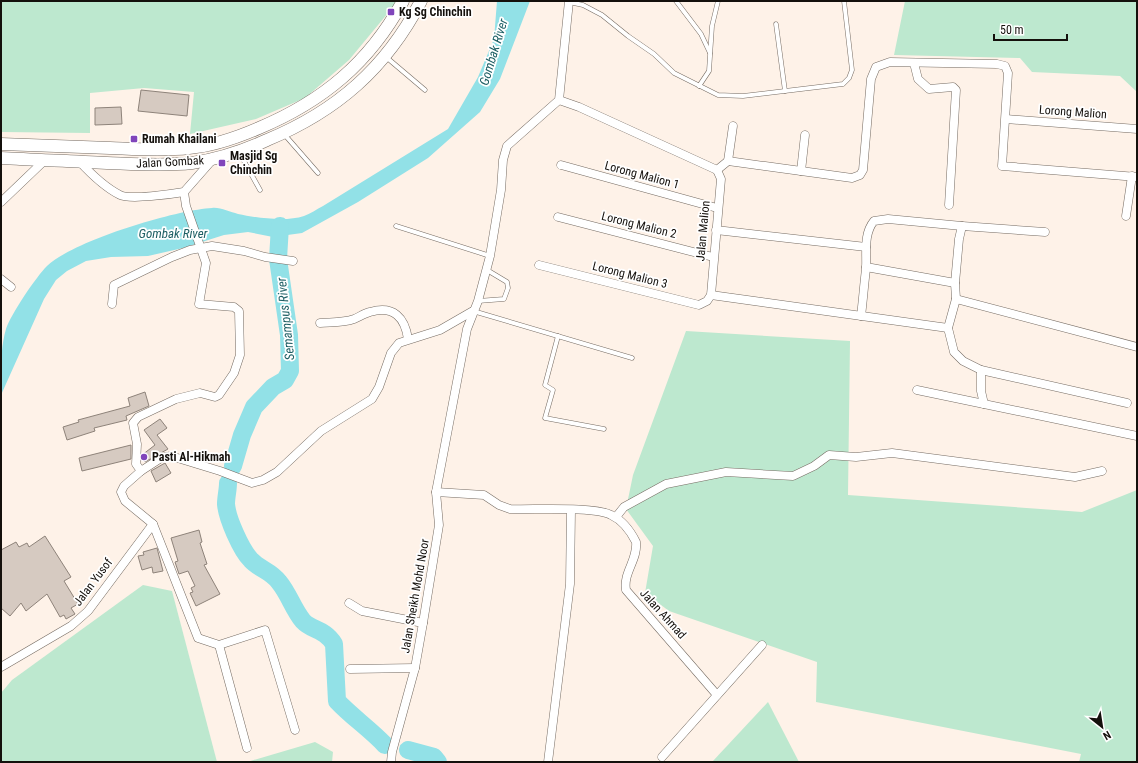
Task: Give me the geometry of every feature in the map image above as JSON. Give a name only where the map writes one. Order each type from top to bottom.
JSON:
[{"type":"main road","name":"Jalan Gombak","points":[[1,144],[152,150],[189,148],[235,138],[289,116],[320,97],[344,77],[365,56],[386,29],[403,1]]},
{"type":"main road","name":"Jalan Gombak","points":[[1,158],[152,164],[191,163],[214,159],[239,152],[284,133],[323,112],[348,94],[386,57],[398,41],[421,1]]},
{"type":"street","points":[[569,2],[559,100],[586,110],[717,170],[728,160],[733,126]]},
{"type":"street","points":[[728,160],[852,178],[860,175],[863,170],[871,79],[876,67],[890,62],[997,64],[1005,66],[1008,73],[1002,166],[1135,176],[1126,216]]},
{"type":"street","points":[[914,63],[918,79],[929,89],[953,87],[956,90],[949,205]]},
{"type":"street","name":"Jalan Sheikh Mohd Noor","points":[[391,762],[392,752],[415,668],[439,525],[436,492],[467,329],[478,301],[490,256],[501,190],[503,160],[508,146],[559,100]]},
{"type":"street","name":"Lorong Malion","points":[[1006,119],[1137,129]]},
{"type":"street","points":[[801,170],[805,135]]},
{"type":"street","points":[[79,161],[98,180],[121,195],[133,196],[184,192],[214,159]]},
{"type":"street","points":[[1,202],[46,160]]},
{"type":"street","name":"Lorong Malion 1","points":[[561,165],[717,208]]},
{"type":"street","name":"Jalan Malion","points":[[711,295],[720,179],[717,170]]},
{"type":"street","points":[[140,471],[136,464],[137,444],[133,424],[138,417],[176,399],[200,393],[215,397],[219,395],[234,373],[240,355],[239,311],[234,307],[199,304],[206,263],[186,206],[184,192]]},
{"type":"street","name":"Lorong Malion 2","points":[[558,217],[713,257]]},
{"type":"street","points":[[861,316],[866,267],[866,247],[871,225],[874,221],[888,219],[1045,232]]},
{"type":"street","points":[[962,226],[959,239],[955,283],[956,299],[948,328],[954,352],[963,361],[981,370],[1127,403]]},
{"type":"street","points":[[716,230],[866,247]]},
{"type":"street","points":[[112,304],[114,285],[190,250],[212,246],[289,261]]},
{"type":"street","name":"Lorong Malion 3","points":[[539,265],[699,305],[707,301],[711,295]]},
{"type":"street","points":[[866,267],[955,283]]},
{"type":"street","points":[[1,279],[11,287]]},
{"type":"street","points":[[711,295],[948,328]]},
{"type":"street","points":[[956,299],[1137,347]]},
{"type":"street","points":[[320,323],[353,319],[371,311],[388,311],[399,315],[406,326],[408,339]]},
{"type":"street","points":[[295,730],[265,630],[219,645],[198,638],[152,524],[125,501],[121,492],[124,486],[140,471],[161,458],[171,456],[220,471],[252,483],[277,472],[321,431],[372,399],[379,388],[391,353],[399,343],[440,330],[473,311]]},
{"type":"street","points":[[981,370],[981,391],[984,404]]},
{"type":"street","points":[[917,390],[1137,436]]},
{"type":"street","points":[[436,492],[488,496],[499,505],[510,509],[571,510],[605,513],[616,518],[624,508],[666,484],[726,472],[793,476],[814,466],[829,456],[856,457],[892,453],[1075,477],[1102,471]]},
{"type":"street","points":[[548,762],[570,584],[571,510]]},
{"type":"street","name":"Jalan Ahmad","points":[[616,518],[634,539],[636,547],[635,557],[626,575],[626,590],[717,695]]},
{"type":"street","name":"Jalan Yusof","points":[[1,667],[71,626],[88,611],[152,524]]},
{"type":"street","points":[[349,603],[362,611],[423,623]]},
{"type":"street","points":[[662,757],[762,644]]},
{"type":"street","points":[[219,645],[247,748]]},
{"type":"street","points":[[350,669],[415,668]]},
{"type":"lane","points":[[676,1],[701,34],[710,53]]},
{"type":"lane","points":[[699,86],[709,71],[712,26],[718,1]]},
{"type":"lane","points":[[569,2],[583,5],[602,15],[628,36],[654,54],[674,73],[718,95],[743,96],[843,84],[850,78],[852,70],[844,1]]},
{"type":"lane","points":[[776,24],[785,91]]},
{"type":"lane","points":[[386,57],[425,90]]},
{"type":"lane","points":[[284,133],[318,173]]},
{"type":"lane","points":[[239,152],[260,190]]},
{"type":"lane","points":[[396,226],[490,256]]},
{"type":"lane","points":[[478,301],[504,299],[508,288],[507,282],[486,270]]},
{"type":"lane","points":[[473,311],[632,358]]},
{"type":"lane","points":[[558,336],[545,386],[553,390],[545,418],[604,429]]},
{"type":"green space","points":[[1,1],[398,1],[349,60],[305,98],[256,119],[190,134],[194,92],[144,88],[90,93],[90,133],[1,132]]},
{"type":"green space","points":[[905,1],[1137,1],[1137,92],[1120,76],[1032,72],[1020,58],[894,55]]},
{"type":"green space","points":[[686,331],[850,341],[848,495],[1082,512],[1137,490],[1137,762],[1079,762],[1081,754],[816,702],[817,662],[669,611],[645,593],[653,546],[626,509],[633,475]]},
{"type":"green space","points":[[143,585],[172,591],[217,762],[1,762],[1,693],[12,680]]},
{"type":"green space","points":[[768,702],[799,762],[712,762]]},
{"type":"green space","points":[[315,742],[333,752],[332,762],[247,762]]},
{"type":"water","name":"Gombak River","points":[[497,1],[530,1],[500,79],[480,112],[428,158],[358,202],[302,233],[273,237],[248,232],[224,235],[183,248],[148,256],[111,257],[86,261],[67,271],[56,280],[44,299],[1,395],[2,353],[6,329],[24,296],[47,266],[60,256],[101,237],[125,228],[174,214],[215,208],[254,217],[289,219],[304,216],[323,206],[448,129],[478,77],[494,39]]},
{"type":"building","points":[[141,90],[189,95],[187,116],[138,111]]},
{"type":"building","points":[[121,107],[122,124],[95,125],[95,108]]},
{"type":"building","points":[[145,392],[149,406],[126,416],[127,420],[94,428],[95,431],[67,440],[63,427],[79,422],[78,420],[130,406],[128,398]]},
{"type":"building","points":[[160,419],[167,428],[157,435],[168,449],[145,462],[142,455],[155,445],[144,430]]},
{"type":"building","points":[[131,445],[131,459],[82,471],[79,458]]},
{"type":"building","points":[[165,463],[171,473],[156,482],[151,471]]},
{"type":"building","points":[[199,530],[202,542],[200,543],[207,564],[204,565],[220,594],[196,606],[190,593],[193,592],[191,588],[195,586],[188,571],[179,574],[175,562],[178,561],[171,538]]},
{"type":"building","points":[[45,536],[71,577],[64,581],[78,604],[71,608],[75,614],[66,619],[64,615],[60,617],[47,594],[26,611],[21,603],[10,616],[1,608],[1,550],[16,542],[19,547],[27,543],[29,547]]},
{"type":"building","points":[[157,548],[163,571],[153,573],[152,567],[142,570],[138,556],[144,555],[143,552]]},
{"type":"waterway","name":"Semampus River","points":[[233,466],[242,435],[254,407],[273,387],[285,380],[290,371],[289,335],[278,259],[280,226]]},
{"type":"waterway","name":"Semampus River","points":[[228,483],[226,501],[227,510],[243,549],[254,563],[276,578],[286,591],[296,612],[303,621],[310,627],[322,632],[334,644],[337,701],[385,745]]},
{"type":"waterway","name":"Semampus River","points":[[408,750],[434,757],[438,762]]},
{"type":"place","name":"Kg Sg Chinchin","points":[[391,12]]},
{"type":"place","name":"Rumah Khailani","points":[[134,139]]},
{"type":"place","name":"Masjid Sg Chinchin","points":[[222,163]]},
{"type":"place","name":"Pasti Al-Hikmah","points":[[144,457]]}]
